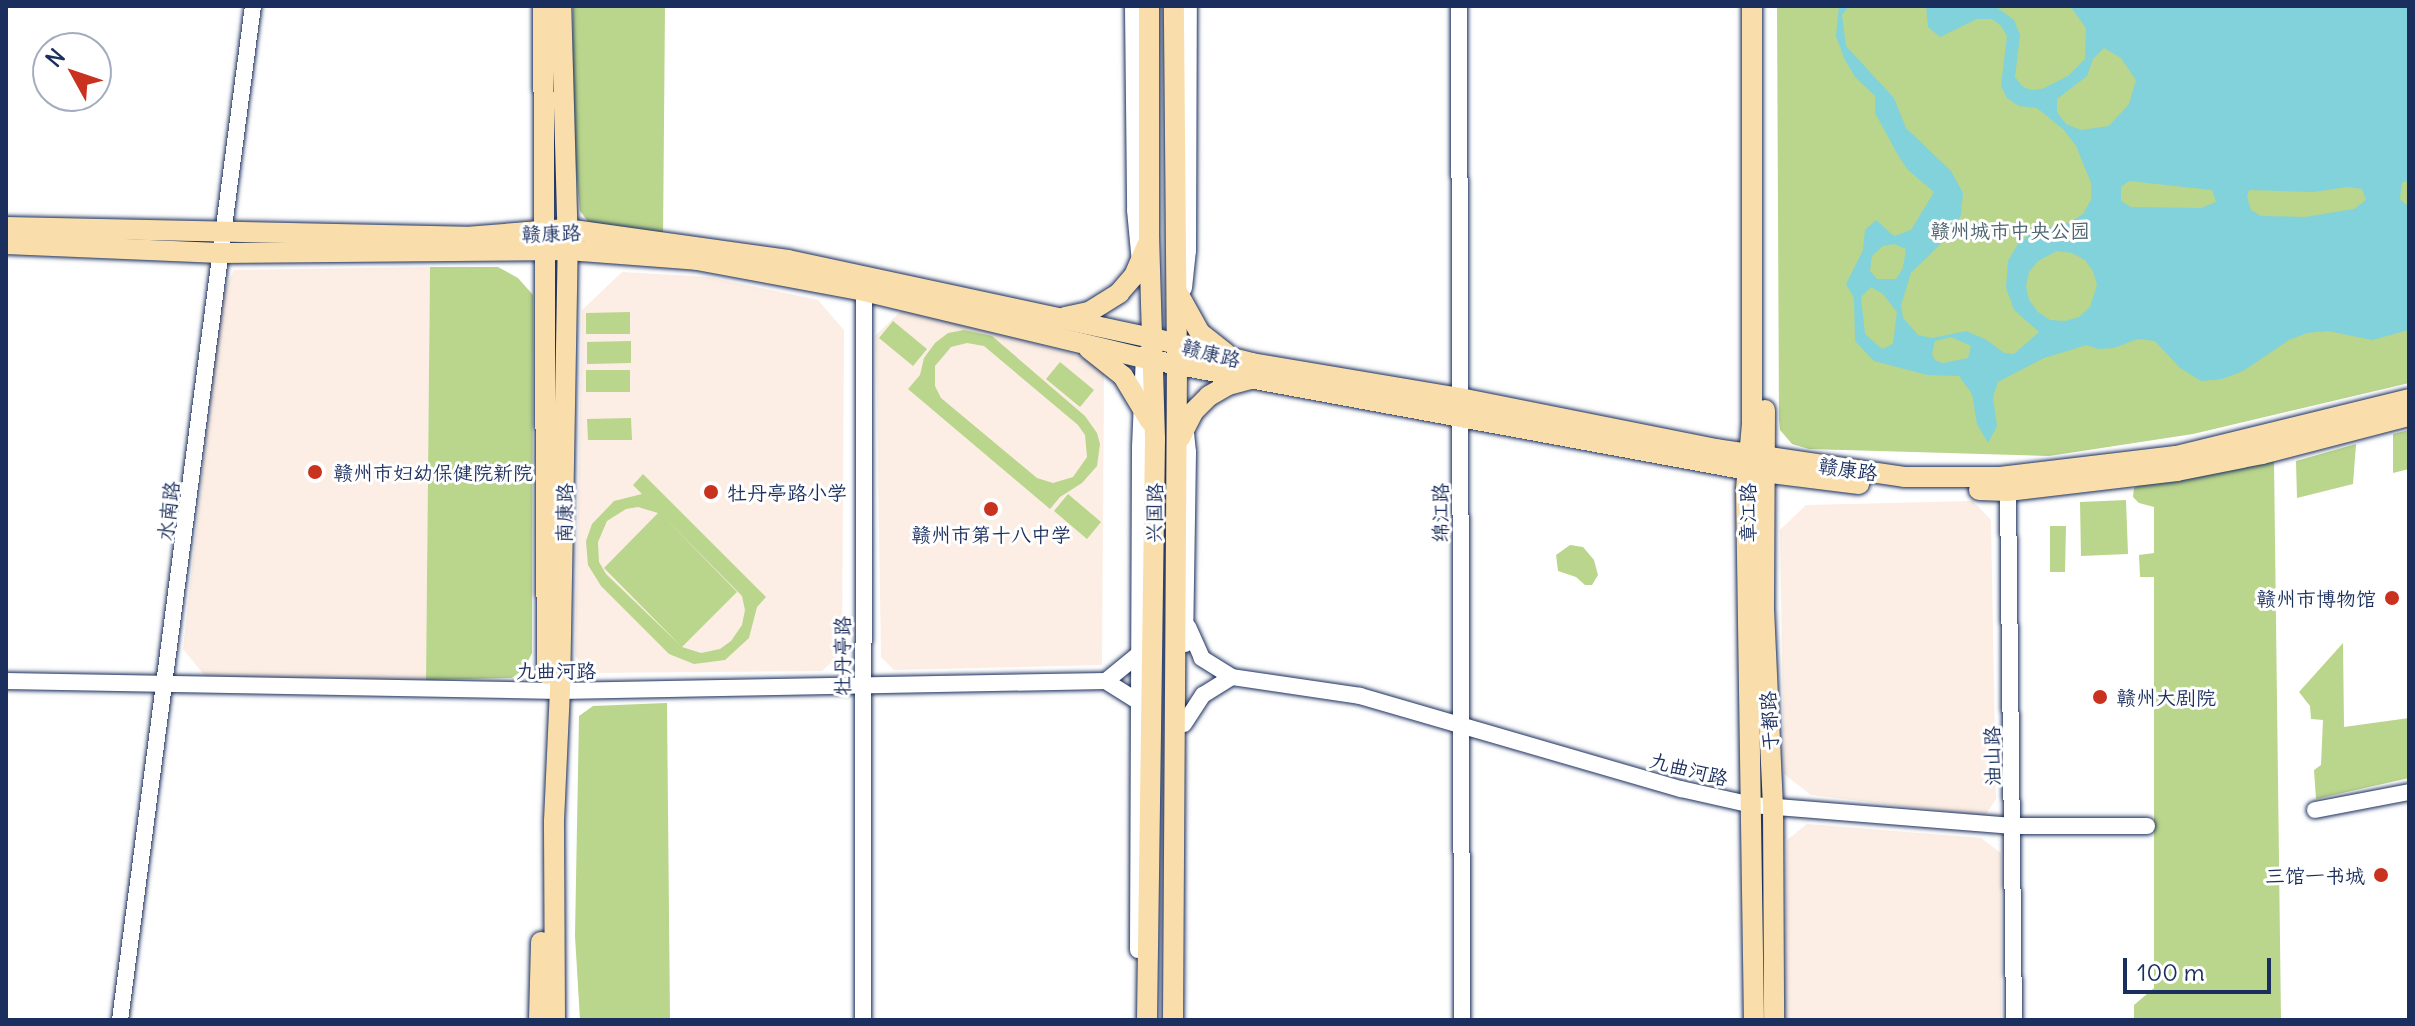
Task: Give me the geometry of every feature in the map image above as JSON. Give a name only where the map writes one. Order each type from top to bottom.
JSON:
[{"type":"main road","name":"南康路","points":[[539,1020],[554,691],[568,250],[556,230],[543,6]]},
{"type":"main road","name":"南康路","points":[[555,1020],[554,691],[546,253],[556,230],[561,6]]},
{"type":"main road","name":"兴国路","points":[[1147,1020],[1155,438],[1148,359],[1149,6]]},
{"type":"main road","name":"兴国路","points":[[1173,1020],[1179,355],[1175,266],[1174,6]]},
{"type":"main road","name":"章江路","points":[[1752,6],[1756,464],[1752,805],[1754,1020]]},
{"type":"main road","points":[[1765,6],[1765,423],[1779,450],[1801,462]]},
{"type":"main road","name":"赣康路","points":[[6,227],[221,243],[546,253],[568,250],[697,260],[1057,328],[1148,337],[1179,355],[1256,371],[1756,464],[1904,488],[2008,491],[2219,464],[2409,416]]},
{"type":"main road","name":"赣康路","points":[[6,244],[466,237],[556,230],[788,260],[1057,328],[1148,359],[1179,355]]},
{"type":"main road","points":[[1149,234],[1140,265],[1127,285],[1109,301],[1057,328],[1103,358],[1121,374],[1140,400],[1155,438]]},
{"type":"main road","points":[[1175,266],[1182,304],[1209,341],[1256,371]]},
{"type":"main road","points":[[1177,453],[1185,425],[1201,404],[1218,390],[1256,371]]},
{"type":"main road","name":"赣康路","points":[[1756,464],[1801,462],[1904,477],[2000,477],[2176,456],[2409,399]]},
{"type":"main road","name":"于都路","points":[[1765,423],[1756,464],[1773,807],[1774,1020]]},
{"type":"street","name":"水南路","points":[[120,1020],[167,686],[253,6]]},
{"type":"street","points":[[1133,6],[1135,210],[1148,337]]},
{"type":"street","points":[[1180,1020],[1185,425],[1179,355],[1188,251],[1189,6]]},
{"type":"street","name":"绵江路","points":[[1459,6],[1462,1020]]},
{"type":"street","name":"牡丹亭路","points":[[863,1020],[864,291]]},
{"type":"street","points":[[1138,1020],[1140,400],[1148,359]]},
{"type":"street","name":"油山路","points":[[2008,491],[2014,1020]]},
{"type":"street","points":[[1184,724],[1203,695],[1232,677],[1202,658],[1185,620]]},
{"type":"street","points":[[1139,654],[1106,681],[1139,702]]},
{"type":"street","name":"九曲河路","points":[[1232,677],[1331,690],[1463,724],[1681,789],[1752,805],[2013,826],[2147,826]]},
{"type":"street","name":"九曲河路","points":[[6,681],[554,691],[1106,681]]},
{"type":"street","points":[[2315,810],[2409,792]]},
{"type":"shaded area","name":"赣州市妇幼保健院新院","points":[[430,267],[426,680],[205,676],[183,649],[222,295],[234,270]]},
{"type":"shaded area","name":"牡丹亭路小学","points":[[622,272],[708,277],[818,300],[844,330],[842,653],[822,671],[590,673],[575,656],[582,310]]},
{"type":"shaded area","name":"赣州市第十八中学","points":[[902,310],[1081,356],[1104,373],[1102,665],[894,670],[881,657],[876,335]]},
{"type":"shaded area","points":[[1973,501],[1991,520],[1996,799],[1985,816],[1811,795],[1784,774],[1780,530],[1806,505]]},
{"type":"shaded area","points":[[1807,824],[1981,838],[2001,853],[2001,1020],[1785,1020],[1787,840]]},
{"type":"green space","points":[[573,6],[665,6],[663,239],[596,232],[580,211],[571,116]]},
{"type":"green space","name":"赣州城市中央公园","points":[[1777,6],[2409,6],[2409,383],[2193,434],[2049,456],[1809,449],[1792,444],[1780,430],[1779,420]]},
{"type":"green space","points":[[430,267],[498,267],[518,278],[533,295],[532,653],[524,669],[512,678],[426,680]]},
{"type":"green space","points":[[630,312],[630,334],[586,334],[586,313]]},
{"type":"green space","points":[[893,321],[927,349],[913,366],[879,338]]},
{"type":"green space","points":[[964,330],[992,336],[1085,416],[1097,433],[1100,444],[1097,466],[1082,483],[1060,497],[1050,509],[908,389],[920,375],[924,358],[935,343],[948,333]],"holes":[[[967,343],[984,346],[1078,425],[1085,435],[1087,457],[1073,477],[1053,483],[1037,478],[941,398],[935,386],[935,366],[951,347]]]},
{"type":"green space","points":[[631,341],[631,363],[587,364],[587,342]]},
{"type":"green space","points":[[1060,362],[1094,390],[1080,407],[1046,379]]},
{"type":"green space","points":[[586,370],[630,370],[630,392],[586,392]]},
{"type":"green space","points":[[631,418],[632,440],[588,440],[587,419]]},
{"type":"green space","points":[[2409,430],[2409,469],[2393,473],[2393,434]]},
{"type":"green space","points":[[2356,444],[2353,484],[2297,498],[2296,461]]},
{"type":"green space","points":[[2274,461],[2281,1020],[2134,1020],[2134,1005],[2154,988],[2154,577],[2140,577],[2139,555],[2154,553],[2154,507],[2139,503],[2133,497],[2134,488],[2143,483]]},
{"type":"green space","points":[[643,474],[766,597],[757,607],[749,638],[725,660],[694,664],[669,654],[601,586],[588,565],[586,541],[592,524],[614,501],[642,494],[633,485]],"holes":[[[638,507],[658,513],[604,568],[682,647],[606,574],[599,562],[598,542],[607,521],[626,509]],[[661,514],[742,596],[745,610],[742,625],[731,641],[720,649],[701,653],[682,647],[737,592]]]},
{"type":"green space","points":[[1068,494],[1101,522],[1087,539],[1054,511]]},
{"type":"green space","points":[[2126,500],[2128,554],[2081,556],[2080,502]]},
{"type":"green space","points":[[2050,526],[2066,526],[2065,572],[2050,572]]},
{"type":"green space","points":[[1570,545],[1583,547],[1594,560],[1598,575],[1592,585],[1585,585],[1576,577],[1558,571],[1556,555]]},
{"type":"green space","points":[[2343,643],[2344,727],[2409,718],[2409,778],[2316,799],[2314,770],[2321,765],[2323,720],[2311,719],[2310,706],[2299,692]]},
{"type":"green space","points":[[667,703],[670,1020],[580,1020],[575,936],[579,716],[593,706]]},
{"type":"water","points":[[1839,6],[1849,6],[1842,15],[1846,46],[1894,98],[1906,128],[1951,171],[1963,193],[1961,215],[1952,233],[1911,273],[1901,305],[1903,318],[1918,335],[1932,338],[1966,331],[1987,340],[2004,353],[2014,354],[2039,332],[2014,310],[2006,288],[2008,261],[2019,242],[2037,230],[2069,223],[2083,214],[2091,200],[2091,183],[2076,146],[2064,130],[2037,108],[2019,106],[2007,98],[2001,86],[2007,36],[2001,26],[1992,19],[1977,19],[1940,37],[1928,27],[1926,6],[1995,6],[2014,20],[2020,35],[2015,77],[2023,87],[2032,90],[2042,89],[2068,76],[2085,59],[2086,28],[2070,6],[2409,6],[2409,180],[2402,183],[2400,199],[2409,207],[2409,330],[2372,340],[2328,331],[2307,333],[2289,340],[2243,371],[2222,379],[2201,381],[2180,368],[2155,341],[2138,339],[2114,348],[2099,349],[2086,345],[2044,358],[1998,382],[1993,397],[1997,426],[1988,443],[1977,424],[1972,394],[1959,376],[1927,375],[1874,361],[1855,341],[1854,298],[1846,284],[1863,250],[1865,230],[1876,220],[1894,236],[1911,230],[1934,192],[1908,170],[1899,157],[1875,113],[1875,96],[1855,77],[1836,36]],"holes":[[[2104,48],[2121,58],[2136,80],[2129,104],[2109,126],[2081,130],[2066,124],[2057,112],[2057,99],[2087,76],[2093,59]],[[2129,181],[2212,190],[2216,202],[2201,208],[2131,207],[2121,201],[2121,187]],[[2348,187],[2362,189],[2366,200],[2354,209],[2305,217],[2261,216],[2251,210],[2247,197],[2249,190],[2313,192]],[[1894,244],[1906,249],[1903,268],[1896,279],[1877,279],[1870,271],[1872,256],[1883,246]],[[2057,251],[2072,253],[2085,260],[2093,271],[2097,285],[2090,307],[2079,317],[2065,321],[2050,320],[2038,312],[2029,300],[2026,286],[2029,272],[2038,261]],[[1871,287],[1883,294],[1897,312],[1893,344],[1882,349],[1865,334],[1861,297]],[[1951,337],[1971,346],[1968,358],[1943,363],[1935,360],[1932,354],[1935,341]]]},
{"type":"place","name":"赣州市妇幼保健院新院","points":[[315,472]]},
{"type":"place","name":"牡丹亭路小学","points":[[711,492]]},
{"type":"place","name":"赣州市第十八中学","points":[[991,509]]},
{"type":"place","name":"赣州市博物馆","points":[[2392,598]]},
{"type":"place","name":"赣州大剧院","points":[[2100,697]]},
{"type":"place","name":"三馆一书城","points":[[2381,875]]}]
